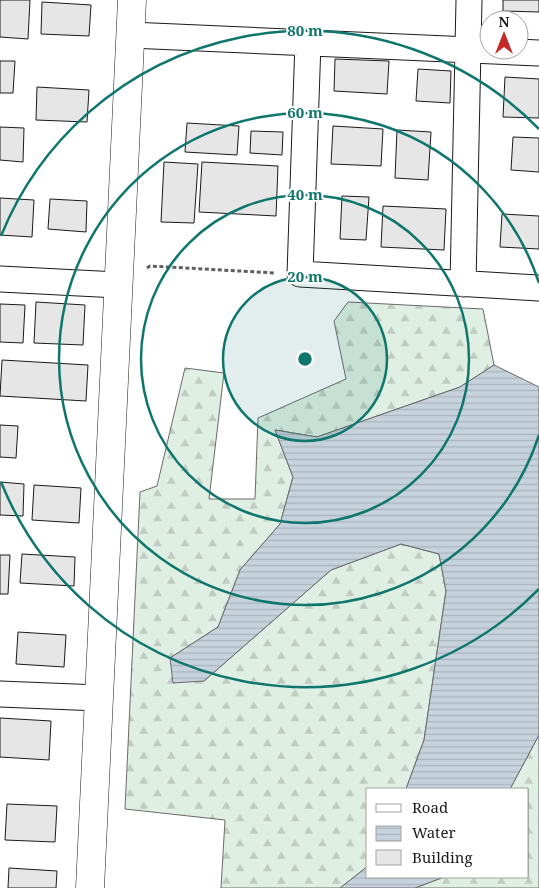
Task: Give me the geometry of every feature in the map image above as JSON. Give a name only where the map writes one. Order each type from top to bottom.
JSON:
[{"type":"street","points":[[90,888],[132,0]]},
{"type":"street","points":[[463,284],[469,0]]},
{"type":"street","points":[[130,35],[539,53]]},
{"type":"street","points":[[308,42],[300,274],[539,288]]},
{"type":"street","points":[[0,279],[118,285]]},
{"type":"street","points":[[0,694],[99,698]]},
{"type":"path","points":[[118,285],[150,266],[300,274]]},
{"type":"green space","points":[[348,302],[483,309],[494,365],[460,387],[317,437],[275,430],[293,477],[280,524],[240,570],[218,627],[170,658],[204,681],[331,570],[401,544],[439,554],[446,591],[424,740],[406,788],[366,788],[366,868],[340,888],[221,888],[225,820],[125,809],[140,492],[157,486],[185,368],[224,373],[209,499],[255,499],[258,418],[346,379],[334,321]]},
{"type":"green space","points":[[539,735],[539,888],[415,888],[441,878],[529,878],[529,788],[511,788]]},
{"type":"water","points":[[494,365],[539,387],[539,735],[511,788],[406,788],[424,740],[446,591],[439,554],[401,544],[331,570],[204,681],[173,683],[170,658],[218,627],[240,570],[280,524],[293,477],[275,430],[317,437],[460,387]]},
{"type":"water","points":[[366,868],[366,878],[441,878],[415,888],[340,888]]},
{"type":"building","points":[[0,0],[30,0],[28,39],[0,37]]},
{"type":"building","points":[[503,0],[539,0],[539,12],[503,10]]},
{"type":"building","points":[[42,2],[91,5],[89,36],[41,34]]},
{"type":"building","points":[[335,59],[389,61],[387,94],[334,91]]},
{"type":"building","points":[[0,61],[15,61],[13,93],[0,93]]},
{"type":"building","points":[[418,69],[451,71],[450,103],[416,101]]},
{"type":"building","points":[[505,77],[539,79],[539,118],[503,117]]},
{"type":"building","points":[[37,87],[89,90],[87,122],[36,120]]},
{"type":"building","points":[[187,123],[239,126],[237,155],[185,152]]},
{"type":"building","points":[[333,126],[383,129],[381,166],[331,164]]},
{"type":"building","points":[[0,127],[24,128],[23,162],[0,160]]},
{"type":"building","points":[[397,130],[431,132],[428,180],[395,178]]},
{"type":"building","points":[[251,131],[283,132],[282,155],[250,153]]},
{"type":"building","points":[[513,137],[539,138],[539,172],[511,170]]},
{"type":"building","points":[[164,162],[198,164],[194,223],[161,222]]},
{"type":"building","points":[[202,162],[278,166],[276,216],[199,212]]},
{"type":"building","points":[[342,196],[369,197],[366,240],[340,239]]},
{"type":"building","points":[[0,198],[34,200],[32,237],[0,235]]},
{"type":"building","points":[[50,199],[87,201],[86,232],[48,229]]},
{"type":"building","points":[[383,206],[446,209],[444,250],[381,247]]},
{"type":"building","points":[[502,214],[539,216],[539,249],[500,247]]},
{"type":"building","points":[[36,302],[85,305],[83,345],[34,343]]},
{"type":"building","points":[[0,304],[25,305],[23,343],[0,342]]},
{"type":"building","points":[[2,360],[88,365],[86,401],[0,396]]},
{"type":"building","points":[[0,425],[18,426],[16,458],[0,457]]},
{"type":"building","points":[[0,482],[24,484],[23,516],[0,515]]},
{"type":"building","points":[[34,485],[81,488],[79,523],[32,520]]},
{"type":"building","points":[[22,554],[75,557],[74,586],[20,583]]},
{"type":"building","points":[[0,555],[10,555],[8,594],[0,594]]},
{"type":"building","points":[[18,632],[66,635],[64,667],[16,664]]},
{"type":"building","points":[[0,718],[51,721],[49,760],[0,757]]},
{"type":"building","points":[[7,804],[57,806],[55,842],[5,840]]},
{"type":"building","points":[[9,868],[57,871],[56,888],[8,888]]}]
